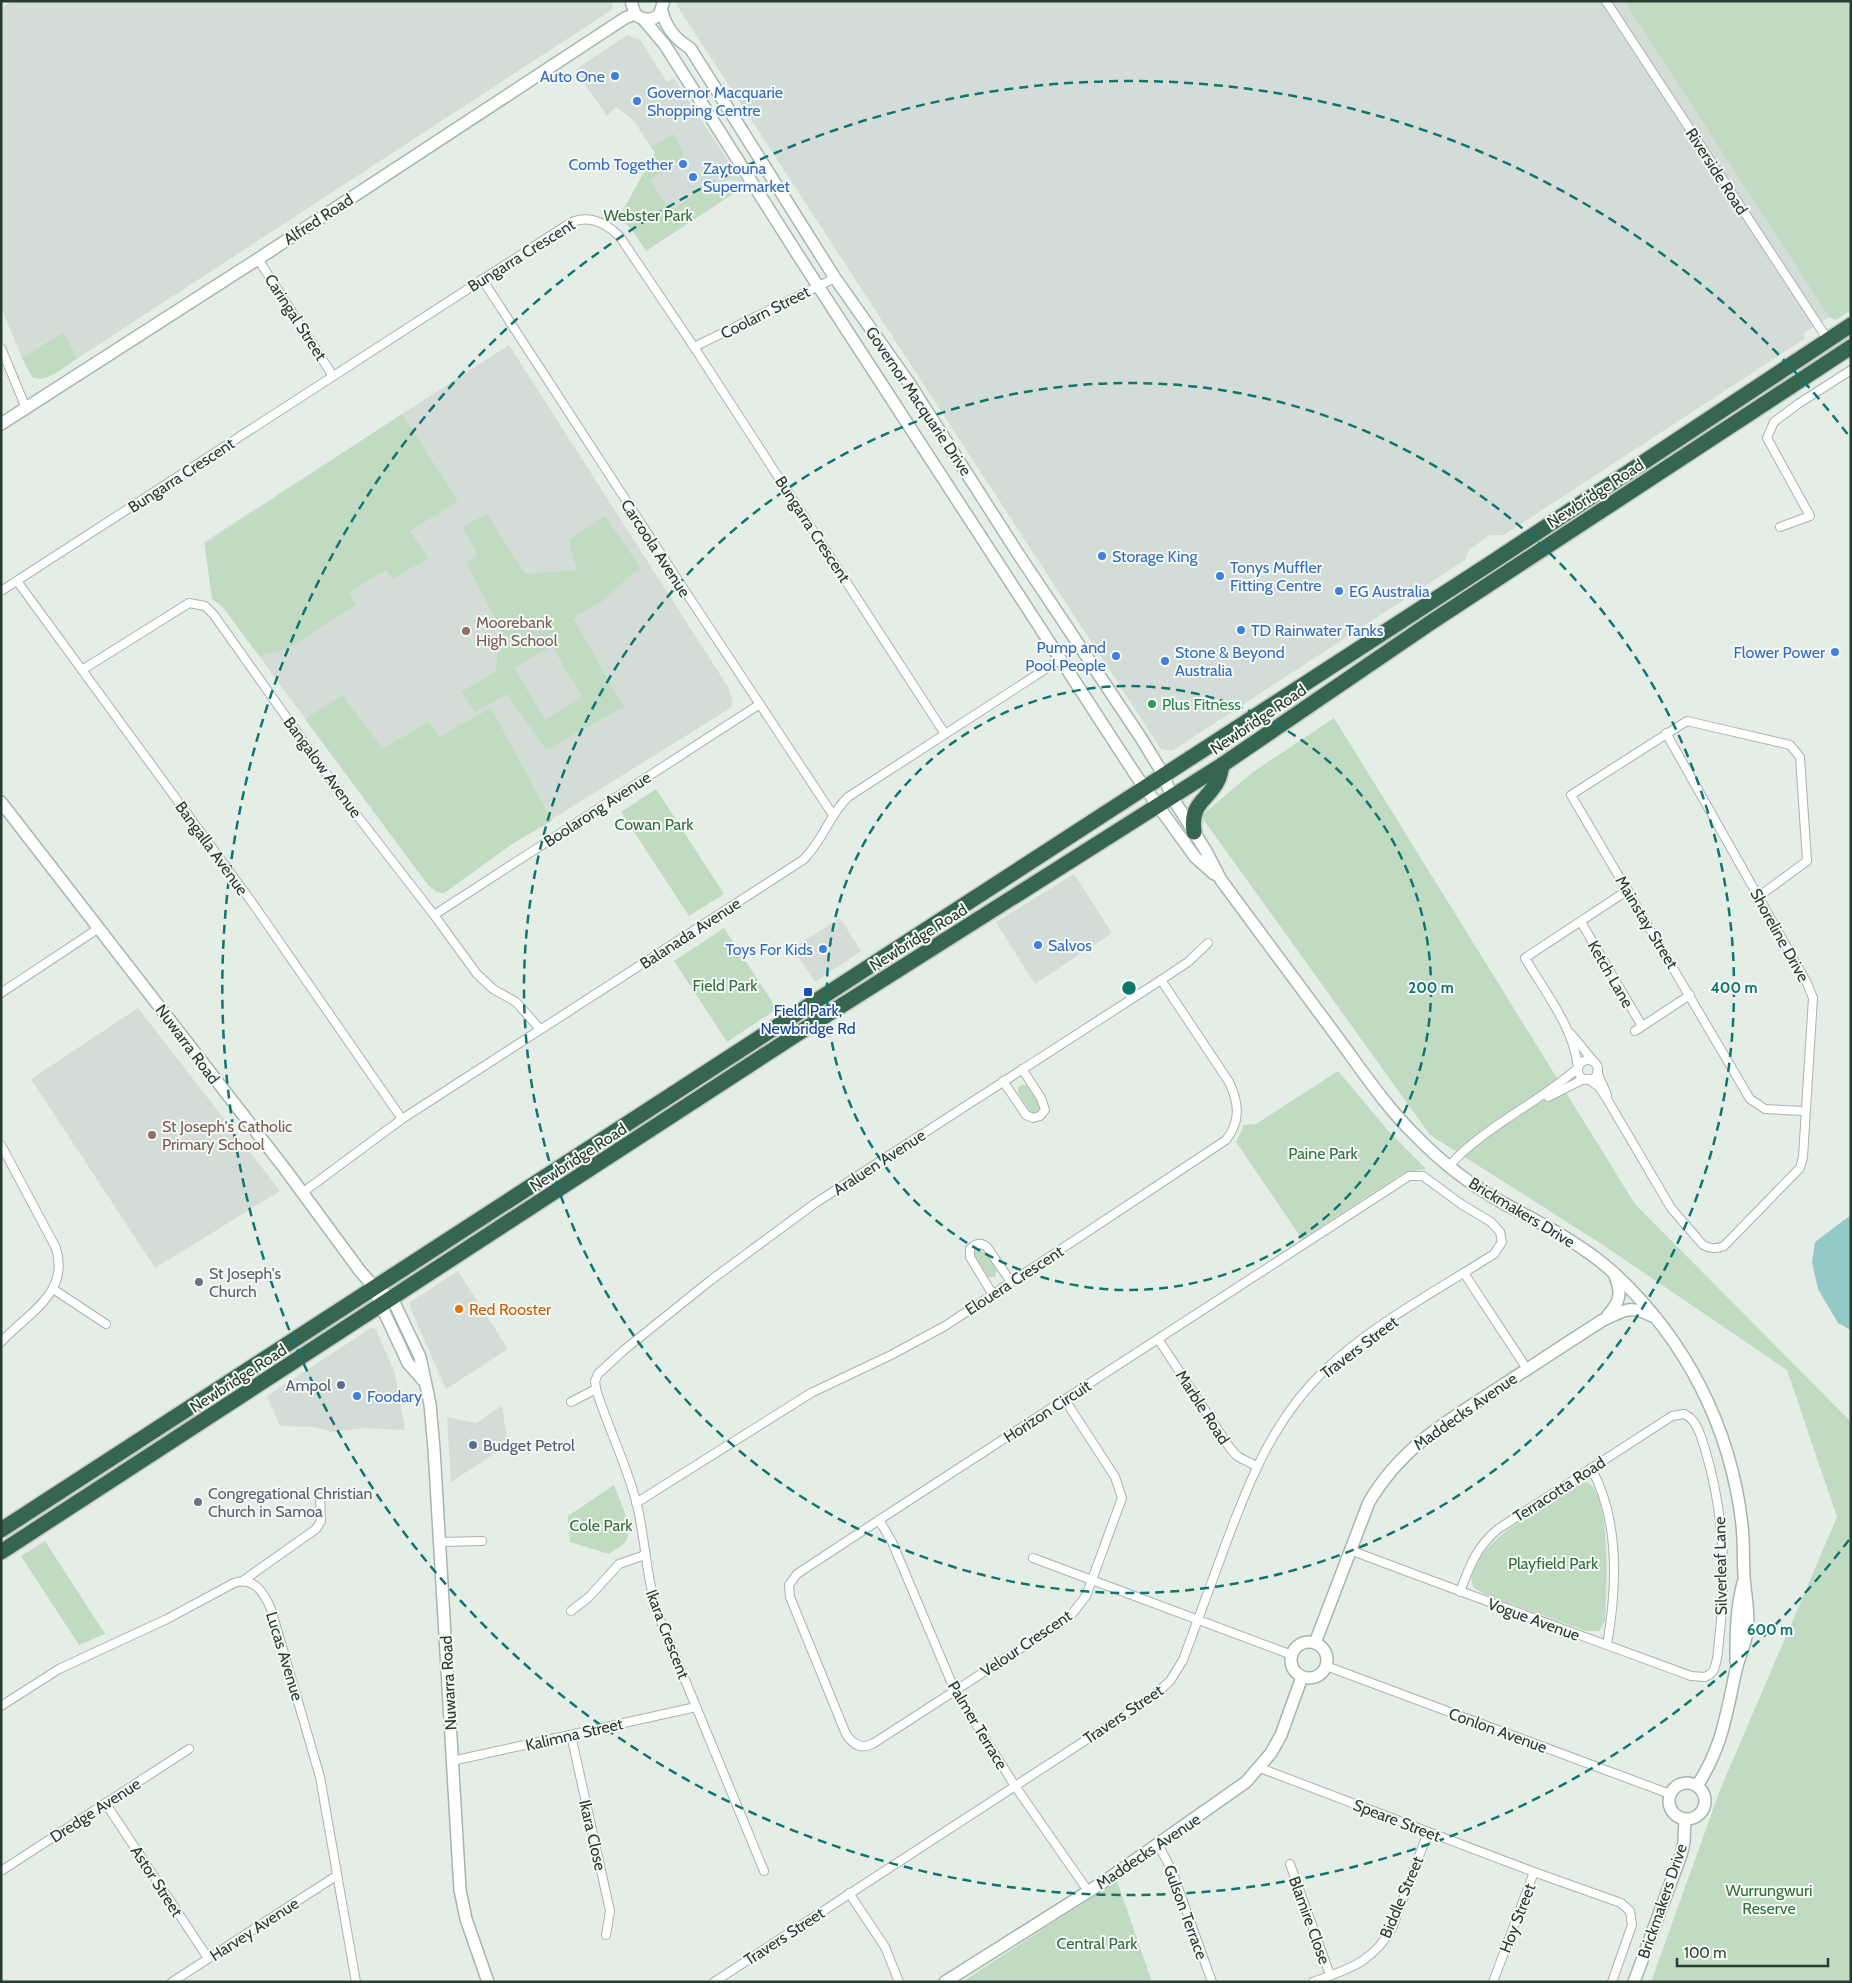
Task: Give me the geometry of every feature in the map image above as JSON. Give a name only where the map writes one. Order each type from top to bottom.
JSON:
[{"type":"highway","name":"Newbridge Road","points":[[1,1530],[1144,786],[1494,561],[1851,325]]},
{"type":"highway","name":"Newbridge Road","points":[[1,1552],[814,1024],[1158,807],[1430,624],[1851,347]]},
{"type":"highway","points":[[1194,832],[1193,816],[1195,809],[1218,781],[1222,765]]},
{"type":"street","points":[[631,1],[639,17]]},
{"type":"street","name":"Riverside Road","points":[[1606,1],[1828,340]]},
{"type":"street","name":"Alfred Road","points":[[1,424],[258,259],[625,18],[655,18],[663,6]]},
{"type":"street","name":"Governor Macquarie Drive","points":[[663,6],[670,30],[677,40],[690,48],[836,278],[909,383],[1163,774],[1172,797]]},
{"type":"street","name":"Governor Macquarie Drive","points":[[639,17],[665,45],[818,285],[1144,786]]},
{"type":"street","name":"Bungarra Crescent","points":[[1,591],[570,222],[583,218],[608,226],[620,237],[945,734]]},
{"type":"street","name":"Caringal Street","points":[[258,259],[333,376]]},
{"type":"street","name":"Coolarn Street","points":[[694,348],[818,285],[836,278]]},
{"type":"street","name":"Carcoola Avenue","points":[[482,279],[833,815]]},
{"type":"street","points":[[1,348],[26,408]]},
{"type":"street","points":[[1780,526],[1810,516],[1768,438],[1774,422],[1851,370]]},
{"type":"street","name":"Bangalla Avenue","points":[[17,581],[256,908],[402,1119]]},
{"type":"street","name":"Bangalow Avenue","points":[[82,670],[189,603],[205,606],[214,614],[345,800],[434,914],[477,974],[493,989],[516,1002],[540,1029]]},
{"type":"street","name":"Balanada Avenue","points":[[302,1193],[402,1119],[803,860],[818,845],[833,815],[848,798],[1061,659]]},
{"type":"street","name":"Boolarong Avenue","points":[[434,914],[760,704]]},
{"type":"street","points":[[1666,733],[1687,721],[1785,743],[1800,757],[1807,861],[1758,896]]},
{"type":"street","name":"Mainstay Street","points":[[1666,733],[1571,794],[1750,1099],[1765,1109],[1804,1111]]},
{"type":"street","name":"Shoreline Drive","points":[[1607,1099],[1676,1216],[1703,1245],[1716,1249],[1724,1246],[1800,1168],[1803,1156],[1804,1111],[1813,998],[1807,983],[1666,733]]},
{"type":"street","name":"Brickmakers Drive","points":[[1144,786],[1195,857],[1221,880]]},
{"type":"street","name":"Brickmakers Drive","points":[[1172,797],[1221,880],[1397,1117],[1449,1166],[1483,1191],[1560,1234],[1613,1272],[1658,1319],[1696,1377],[1723,1438],[1732,1469],[1742,1526],[1744,1578],[1748,1604],[1747,1632],[1737,1666],[1718,1749],[1697,1786]]},
{"type":"street","name":"Nuwarra Road","points":[[1,802],[386,1302],[408,1363],[424,1381],[430,1404],[434,1449],[462,1904],[488,1982]]},
{"type":"street","points":[[1607,1099],[1603,1081],[1597,1072],[1595,1063],[1568,1031],[1525,958],[1628,890]]},
{"type":"street","name":"Ketch Lane","points":[[1581,922],[1638,1029],[1690,995]]},
{"type":"street","points":[[1,993],[99,928]]},
{"type":"street","name":"Araluen Avenue","points":[[596,1389],[596,1377],[613,1360],[766,1238],[814,1204],[1188,962],[1208,943]]},
{"type":"street","name":"Elouera Crescent","points":[[636,1502],[784,1408],[838,1378],[918,1341],[993,1295],[1216,1148],[1232,1132],[1237,1113],[1237,1104],[1229,1082],[1161,980]]},
{"type":"street","points":[[1568,1031],[1576,1053],[1577,1069],[1580,1075],[1584,1080],[1599,1086],[1607,1099]]},
{"type":"street","points":[[1449,1166],[1464,1149],[1518,1113],[1577,1069],[1581,1063],[1586,1060],[1595,1063]]},
{"type":"street","points":[[1003,1081],[1026,1115],[1033,1118],[1040,1116],[1045,1110],[1043,1102],[1022,1068]]},
{"type":"street","points":[[1518,1113],[1584,1080],[1594,1078],[1597,1072]]},
{"type":"street","points":[[1,1145],[56,1248],[60,1261],[58,1280],[46,1299],[1,1342]]},
{"type":"street","name":"Horizon Circuit","points":[[955,1691],[870,1746],[857,1745],[846,1734],[788,1589],[790,1581],[797,1574],[879,1520],[1404,1178],[1414,1175],[1428,1179],[1461,1204],[1491,1222],[1500,1232],[1502,1242],[1497,1251],[1464,1273]]},
{"type":"street","points":[[993,1295],[970,1257],[970,1249],[975,1245],[982,1244],[987,1247],[1011,1282]]},
{"type":"street","name":"Maddecks Avenue","points":[[1603,1320],[1617,1305],[1620,1298],[1619,1286],[1613,1272]]},
{"type":"street","points":[[1464,1273],[1527,1369]]},
{"type":"street","name":"Travers Street","points":[[714,1982],[1161,1690],[1178,1672],[1256,1466],[1282,1420],[1324,1370],[1373,1332],[1464,1273]]},
{"type":"street","points":[[52,1289],[106,1324]]},
{"type":"street","name":"Maddecks Avenue","points":[[1315,1643],[1369,1502],[1396,1463],[1431,1432],[1603,1320],[1630,1309],[1641,1310],[1658,1319]]},
{"type":"street","name":"Marble Road","points":[[1158,1339],[1230,1448],[1237,1456],[1256,1466]]},
{"type":"street","points":[[571,1402],[596,1389]]},
{"type":"street","name":"Ikara Crescent","points":[[596,1389],[636,1502],[653,1600],[764,1871]]},
{"type":"street","name":"Velour Crescent","points":[[955,1691],[1072,1614],[1086,1596],[1093,1580],[1118,1513],[1122,1498],[1121,1491],[1115,1477],[1065,1400]]},
{"type":"street","name":"Terracotta Road","points":[[1460,1592],[1475,1554],[1488,1537],[1672,1416],[1684,1414]]},
{"type":"street","name":"Silverleaf Lane","points":[[1684,1414],[1694,1421],[1703,1444],[1720,1512],[1723,1547],[1723,1605],[1715,1667]]},
{"type":"street","points":[[1592,1468],[1603,1492],[1612,1540],[1613,1592],[1607,1645]]},
{"type":"street","points":[[1,1706],[69,1664],[168,1619],[234,1583],[244,1580],[316,1529],[321,1522],[320,1498]]},
{"type":"street","name":"Palmer Terrace","points":[[879,1520],[892,1542],[955,1691],[1015,1786],[1088,1891]]},
{"type":"street","points":[[440,1542],[482,1541]]},
{"type":"street","name":"Vogue Avenue","points":[[1350,1550],[1696,1678],[1705,1677],[1715,1667]]},
{"type":"street","points":[[571,1611],[589,1597],[618,1564],[645,1555]]},
{"type":"street","points":[[1033,1558],[1292,1655]]},
{"type":"street","name":"Lucas Avenue","points":[[244,1580],[257,1586],[265,1596],[271,1609],[320,1777],[356,1982]]},
{"type":"street","points":[[1303,1643],[1315,1643],[1326,1655],[1326,1666],[1319,1675],[1302,1677],[1294,1670],[1292,1655],[1303,1643]]},
{"type":"street","name":"Conlon Avenue","points":[[1326,1666],[1670,1794]]},
{"type":"street","name":"Maddecks Avenue","points":[[946,1982],[1088,1891],[1231,1794],[1260,1768],[1280,1735],[1302,1677]]},
{"type":"street","name":"Kalimna Street","points":[[452,1761],[571,1736],[696,1706]]},
{"type":"street","name":"Ikara Close","points":[[571,1736],[610,1911],[606,1936]]},
{"type":"street","name":"Dredge Avenue","points":[[1,1871],[189,1749]]},
{"type":"street","name":"Speare Street","points":[[1260,1768],[1534,1872]]},
{"type":"street","points":[[1682,1784],[1697,1786],[1704,1794],[1705,1805],[1700,1814],[1685,1819],[1672,1810],[1670,1794],[1682,1784]]},
{"type":"street","name":"Astor Street","points":[[106,1804],[208,1958]]},
{"type":"street","name":"Brickmakers Drive","points":[[1634,1982],[1681,1855],[1684,1842],[1685,1819]]},
{"type":"street","name":"Biddle Street","points":[[1313,1982],[1364,1961],[1385,1941],[1393,1926],[1428,1832]]},
{"type":"street","name":"Gulson Terrace","points":[[1158,1844],[1172,1871],[1212,1982]]},
{"type":"street","name":"Blamire Close","points":[[1290,1864],[1330,1975]]},
{"type":"street","name":"Hoy Street","points":[[1493,1982],[1534,1872],[1620,1904],[1632,1915],[1631,1931],[1612,1982]]},
{"type":"street","name":"Harvey Avenue","points":[[172,1982],[336,1876]]},
{"type":"street","points":[[849,1893],[885,1947],[899,1982]]},
{"type":"shaded area","points":[[12,1],[613,2],[612,9],[607,13],[78,358],[61,332],[22,358],[1,307],[1,8]]},
{"type":"shaded area","points":[[674,1],[1624,1],[1829,317],[1805,332],[1804,339],[1504,535],[1490,535],[1470,549],[1465,560],[1172,751],[1161,749]]},
{"type":"shaded area","points":[[627,35],[640,40],[667,82],[674,78],[742,182],[729,180],[710,186],[670,211],[650,180],[685,157],[674,135],[651,147],[633,120],[616,107],[607,116],[575,70]]},
{"type":"shaded area","name":"Moorebank High School","points":[[509,345],[728,687],[732,698],[732,707],[515,842],[444,893],[437,892],[428,885],[222,606],[212,599],[204,542]]},
{"type":"shaded area","points":[[1074,874],[1112,933],[1035,984],[996,922]]},
{"type":"shaded area","points":[[840,918],[861,951],[815,982],[793,948]]},
{"type":"shaded area","name":"St Joseph's Catholic Primary School","points":[[138,1008],[280,1191],[155,1268],[31,1079]]},
{"type":"shaded area","points":[[458,1271],[508,1349],[446,1389],[410,1307],[411,1302]]},
{"type":"shaded area","name":"Ampol","points":[[371,1328],[376,1329],[395,1374],[405,1430],[364,1428],[332,1432],[315,1427],[280,1426],[267,1396]]},
{"type":"shaded area","points":[[502,1406],[508,1445],[451,1482],[447,1417],[476,1423]]},
{"type":"green space","points":[[1624,1],[1851,1],[1851,310],[1836,320],[1829,317]]},
{"type":"green space","name":"Webster Park","points":[[674,134],[685,157],[650,180],[670,211],[705,188],[712,193],[731,187],[739,190],[646,251],[632,230],[619,217],[655,153],[651,147]]},
{"type":"green space","points":[[62,332],[78,358],[50,376],[38,379],[32,377],[22,358]]},
{"type":"green space","points":[[402,414],[458,501],[410,531],[428,558],[393,579],[386,570],[349,592],[356,605],[288,648],[259,656],[222,606],[212,599],[205,544]]},
{"type":"green space","points":[[487,514],[525,574],[577,570],[569,540],[605,516],[640,567],[601,602],[573,618],[624,707],[546,750],[507,694],[475,712],[461,692],[495,672],[502,632],[467,564],[477,553],[462,527]],"holes":[[[552,646],[582,697],[545,720],[514,668]]]},
{"type":"green space","points":[[342,695],[383,749],[428,722],[439,737],[491,708],[552,821],[515,842],[444,893],[437,892],[428,885],[305,719]]},
{"type":"green space","name":"Wurrungwuri Reserve","points":[[1334,718],[1635,1204],[1851,1422],[1851,1982],[1651,1982],[1720,1790],[1837,1517],[1787,1370],[1603,1245],[1430,1135],[1201,816],[1253,772]]},
{"type":"green space","name":"Cowan Park","points":[[656,789],[724,894],[689,916],[621,812]]},
{"type":"green space","name":"Field Park","points":[[724,928],[777,1009],[727,1042],[674,961]]},
{"type":"green space","name":"Paine Park","points":[[1338,1071],[1391,1134],[1426,1169],[1405,1172],[1302,1239],[1236,1142],[1244,1125],[1256,1124]]},
{"type":"green space","points":[[1022,1085],[1029,1086],[1041,1104],[1039,1112],[1031,1113],[1018,1093],[1018,1087]]},
{"type":"green space","points":[[978,1249],[985,1250],[997,1268],[995,1277],[987,1277],[975,1259],[974,1253]]},
{"type":"green space","name":"Playfield Park","points":[[1586,1482],[1595,1490],[1600,1504],[1606,1545],[1605,1621],[1599,1631],[1586,1631],[1486,1595],[1474,1588],[1472,1574],[1478,1559],[1492,1544],[1529,1514],[1578,1484]]},
{"type":"green space","name":"Cole Park","points":[[614,1485],[627,1522],[628,1536],[625,1542],[609,1554],[570,1542],[568,1516]]},
{"type":"green space","points":[[45,1541],[105,1634],[79,1645],[21,1556]]},
{"type":"green space","name":"Central Park","points":[[1117,1881],[1152,1982],[962,1982]]},
{"type":"water","points":[[1851,1215],[1851,1330],[1838,1323],[1818,1289],[1812,1262],[1815,1242]]},
{"type":"place","name":"Auto One","points":[[615,76]]},
{"type":"place","name":"Governor Macquarie Shopping Centre","points":[[637,101]]},
{"type":"place","name":"Comb Together","points":[[683,164]]},
{"type":"place","name":"Zaytouna Supermarket","points":[[693,177]]},
{"type":"place","name":"Storage King","points":[[1102,556]]},
{"type":"place","name":"Tonys Muffler Fitting Centre","points":[[1220,576]]},
{"type":"place","name":"EG Australia","points":[[1339,591]]},
{"type":"place","name":"TD Rainwater Tanks","points":[[1241,630]]},
{"type":"place","name":"Moorebank High School","points":[[466,631]]},
{"type":"place","name":"Flower Power","points":[[1835,652]]},
{"type":"place","name":"Pump and Pool People","points":[[1116,656]]},
{"type":"place","name":"Stone & Beyond Australia","points":[[1165,661]]},
{"type":"place","name":"Plus Fitness","points":[[1152,704]]},
{"type":"place","name":"Salvos","points":[[1038,945]]},
{"type":"place","name":"Toys For Kids","points":[[823,949]]},
{"type":"place","name":"Field Park, Newbridge Rd","points":[[808,992]]},
{"type":"place","name":"St Joseph's Catholic Primary School","points":[[152,1135]]},
{"type":"place","name":"St Joseph's Church","points":[[199,1282]]},
{"type":"place","name":"Red Rooster","points":[[459,1309]]},
{"type":"place","name":"Ampol","points":[[341,1385]]},
{"type":"place","name":"Foodary","points":[[357,1396]]},
{"type":"place","name":"Budget Petrol","points":[[473,1445]]},
{"type":"place","name":"Congregational Christian Church in Samoa","points":[[198,1502]]}]
